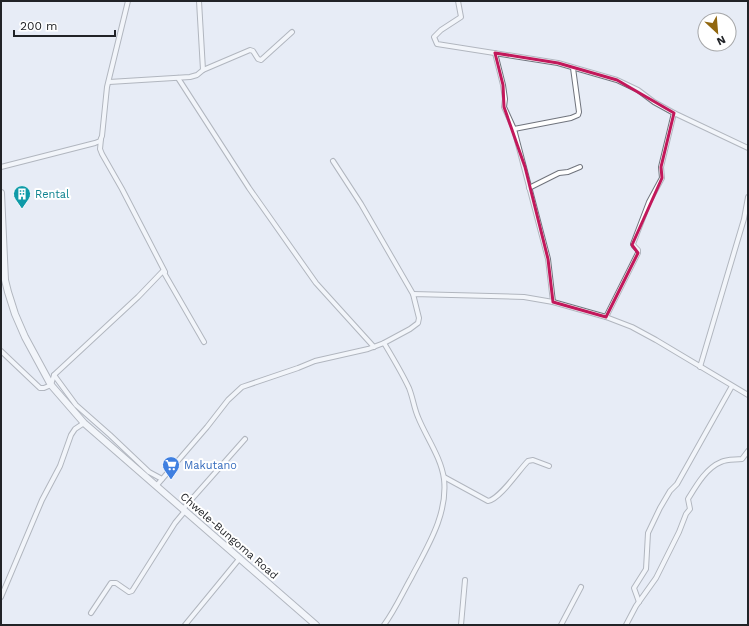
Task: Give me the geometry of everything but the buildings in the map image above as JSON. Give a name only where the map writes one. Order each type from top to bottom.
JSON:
[{"type":"main road","name":"Chwele-Bungoma Road","points":[[1,193],[5,280],[8,292],[15,314],[25,337],[51,385],[84,423],[130,457],[184,510],[316,625]]},
{"type":"street","points":[[128,1],[109,82],[100,149],[204,342]]},
{"type":"street","points":[[199,1],[203,70]]},
{"type":"street","points":[[458,1],[461,17],[441,30],[434,37],[436,43],[558,63],[617,80],[634,87],[654,102],[674,113],[748,148]]},
{"type":"street","points":[[109,82],[178,78],[197,75],[203,70],[250,50],[253,51],[258,59],[261,60],[292,32]]},
{"type":"street","points":[[495,53],[503,85],[505,99],[504,107],[514,129],[548,259],[553,302]]},
{"type":"street","points":[[514,129],[571,118],[578,115],[579,112],[573,68]]},
{"type":"street","points":[[178,78],[249,188],[316,283],[374,347]]},
{"type":"street","points":[[606,317],[638,252],[633,244],[650,202],[662,178],[661,167],[674,113]]},
{"type":"street","points":[[1,167],[95,143],[101,139]]},
{"type":"street","points":[[157,485],[228,400],[242,387],[314,361],[374,347],[410,329],[418,322],[420,318],[413,294],[365,211],[333,162]]},
{"type":"street","points":[[529,188],[559,173],[580,167]]},
{"type":"street","points":[[700,367],[744,219],[748,197]]},
{"type":"street","points":[[2,353],[40,388],[51,385],[54,375],[138,297],[160,273],[165,272]]},
{"type":"street","points":[[413,294],[516,296],[553,302],[606,317],[632,327],[656,340],[748,396]]},
{"type":"street","points":[[384,343],[408,388],[418,417],[438,458],[444,477],[443,506],[437,525],[399,603],[384,625]]},
{"type":"street","points":[[54,375],[76,405],[130,457],[162,479]]},
{"type":"street","points":[[639,602],[634,588],[646,569],[648,533],[660,508],[670,491],[678,484],[732,386]]},
{"type":"street","points":[[1,597],[42,500],[60,466],[71,435],[75,429],[84,423]]},
{"type":"street","points":[[91,613],[111,583],[116,583],[129,592],[132,591],[184,510],[245,439]]},
{"type":"street","points":[[626,625],[639,602],[656,578],[679,532],[686,514],[690,509],[688,499],[704,475],[709,469],[722,461],[742,458],[748,450]]},
{"type":"street","points":[[444,477],[488,501],[499,495],[528,461],[533,460],[549,466]]},
{"type":"street","points":[[184,625],[240,558]]},
{"type":"street","points":[[462,625],[465,580]]},
{"type":"street","points":[[561,625],[581,587]]},
{"type":"highlighted area","points":[[495,53],[558,63],[617,80],[674,113],[661,167],[662,178],[632,245],[638,253],[606,317],[553,302],[548,259],[525,167],[504,107],[503,85]]},
{"type":"place","name":"Rental","points":[[22,209]]},
{"type":"place","name":"Makutano","points":[[171,480]]}]
